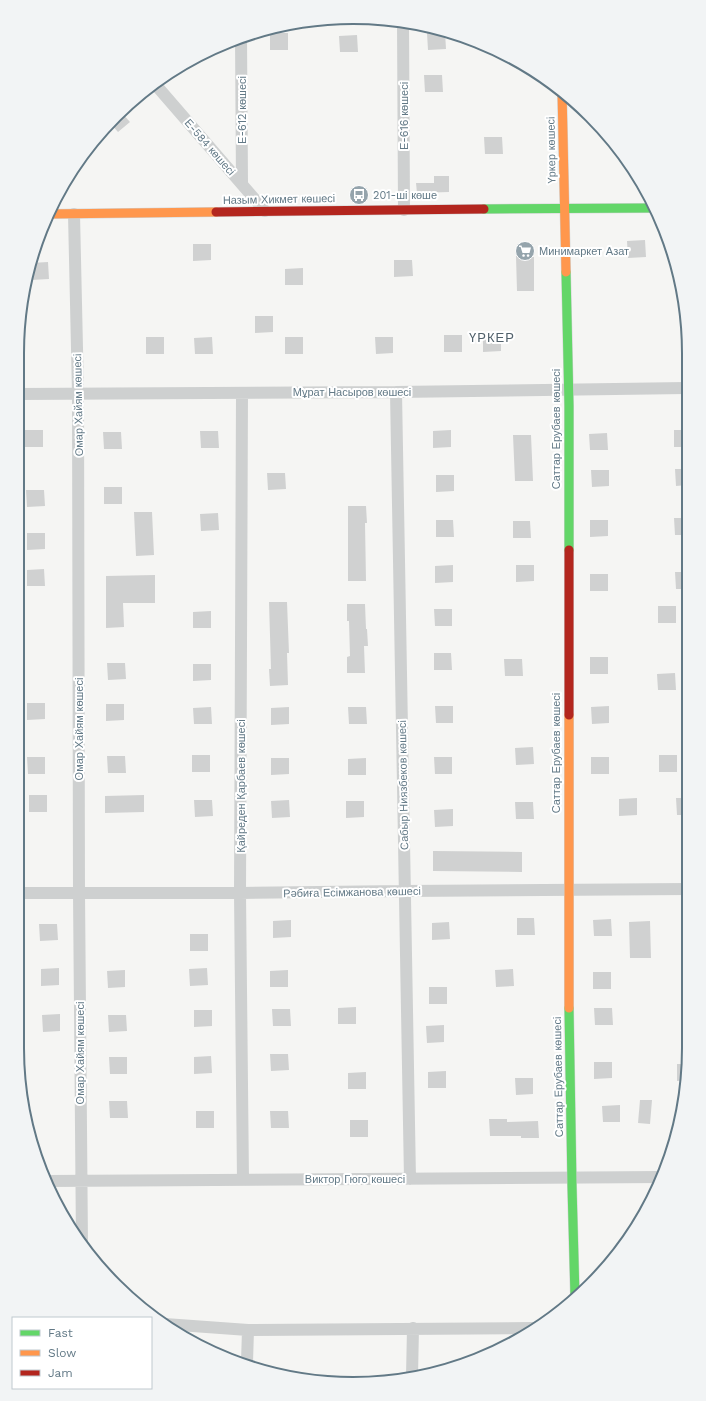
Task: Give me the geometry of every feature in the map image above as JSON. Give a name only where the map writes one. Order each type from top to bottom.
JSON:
[{"type":"street","name":"Е-616 көшесі","points":[[403,28],[404,210]]},
{"type":"street","name":"Е-612 көшесі","points":[[241,43],[242,183]]},
{"type":"street","name":"Е-584 көшесі","points":[[158,88],[265,211]]},
{"type":"street","name":"Үркер көшесі","points":[[562,99],[563,209]]},
{"type":"street","name":"Назым Хикмет көшесі","points":[[55,214],[648,208]]},
{"type":"street","name":"Саттар Ерубаев көшесі","points":[[563,209],[568,390],[568,889],[570,1178],[575,1291]]},
{"type":"street","name":"Омар Хайям көшесі","points":[[74,214],[78,393],[79,893],[82,1235]]},
{"type":"street","name":"Мұрат Насыров көшесі","points":[[24,394],[396,392],[682,388]]},
{"type":"street","name":"Сабыр Ниязбеков көшесі","points":[[396,392],[410,1179]]},
{"type":"street","name":"Қайреден Қарбаев көшесі","points":[[242,393],[240,893],[243,1180]]},
{"type":"street","name":"Рәбиға Есімжанова көшесі","points":[[24,893],[240,893],[682,889]]},
{"type":"street","name":"Виктор Гюго көшесі","points":[[52,1181],[656,1177]]},
{"type":"street","points":[[174,1325],[248,1330],[526,1328]]},
{"type":"street","points":[[412,1372],[413,1328]]},
{"type":"street","points":[[247,1360],[248,1330]]},
{"type":"building","points":[[288,33],[288,50],[270,50],[270,35]]},
{"type":"building","points":[[427,33],[445,37],[446,49],[428,50]]},
{"type":"building","points":[[357,35],[358,52],[340,52],[339,36]]},
{"type":"building","points":[[424,75],[442,75],[443,92],[425,92]]},
{"type":"building","points":[[125,116],[130,122],[118,132],[114,127]]},
{"type":"building","points":[[484,137],[502,137],[503,154],[485,154]]},
{"type":"building","points":[[434,176],[449,176],[449,192],[417,193],[416,183],[434,183]]},
{"type":"building","points":[[645,240],[646,257],[628,258],[627,241]]},
{"type":"building","points":[[193,244],[211,244],[211,260],[193,261]]},
{"type":"building","points":[[516,256],[534,257],[534,291],[517,291]]},
{"type":"building","points":[[394,260],[412,260],[413,276],[394,277]]},
{"type":"building","points":[[48,262],[49,279],[32,280],[37,263]]},
{"type":"building","points":[[303,268],[303,285],[285,285],[285,269]]},
{"type":"building","points":[[255,316],[273,316],[273,332],[255,333]]},
{"type":"building","points":[[444,335],[462,335],[462,352],[444,352]]},
{"type":"building","points":[[483,335],[501,335],[501,351],[483,352]]},
{"type":"building","points":[[146,337],[164,337],[164,354],[146,354]]},
{"type":"building","points":[[212,337],[213,354],[195,354],[194,338]]},
{"type":"building","points":[[285,337],[303,337],[303,354],[285,354]]},
{"type":"building","points":[[375,337],[393,337],[393,353],[376,354]]},
{"type":"building","points":[[25,430],[43,430],[43,447],[25,447]]},
{"type":"building","points":[[451,430],[451,447],[433,448],[433,431]]},
{"type":"building","points":[[674,430],[682,430],[682,447],[674,447]]},
{"type":"building","points":[[200,431],[218,431],[219,448],[201,448]]},
{"type":"building","points":[[103,432],[121,432],[122,449],[104,449]]},
{"type":"building","points":[[607,433],[608,450],[590,450],[589,434]]},
{"type":"building","points":[[513,435],[531,435],[533,481],[515,481]]},
{"type":"building","points":[[675,469],[682,469],[682,485],[676,486]]},
{"type":"building","points":[[591,470],[609,470],[609,486],[592,487]]},
{"type":"building","points":[[267,473],[285,473],[286,489],[268,490]]},
{"type":"building","points":[[436,475],[454,475],[454,491],[436,492]]},
{"type":"building","points":[[104,487],[122,487],[122,504],[104,504]]},
{"type":"building","points":[[26,490],[44,490],[45,506],[27,507]]},
{"type":"building","points":[[348,506],[366,506],[366,581],[348,581]]},
{"type":"building","points":[[134,512],[152,512],[154,555],[136,556]]},
{"type":"building","points":[[218,513],[219,530],[201,531],[200,514]]},
{"type":"building","points":[[674,518],[682,518],[682,535],[675,535]]},
{"type":"building","points":[[436,520],[453,520],[454,537],[436,537]]},
{"type":"building","points":[[590,520],[608,520],[608,536],[590,537]]},
{"type":"building","points":[[513,521],[530,521],[531,538],[513,538]]},
{"type":"building","points":[[27,533],[45,533],[45,549],[27,550]]},
{"type":"building","points":[[453,565],[453,582],[435,583],[435,566]]},
{"type":"building","points":[[516,565],[534,565],[534,581],[516,582]]},
{"type":"building","points":[[44,569],[45,586],[27,586],[27,570]]},
{"type":"building","points":[[675,572],[682,572],[682,589],[676,589]]},
{"type":"building","points":[[590,574],[608,574],[608,591],[590,591]]},
{"type":"building","points":[[155,575],[155,603],[123,603],[124,627],[106,628],[106,576]]},
{"type":"building","points":[[269,602],[287,602],[289,653],[287,653],[288,685],[270,686],[269,669],[271,669]]},
{"type":"building","points":[[347,604],[365,604],[368,646],[364,646],[365,673],[347,673],[347,657],[350,656]]},
{"type":"building","points":[[658,606],[676,606],[676,623],[658,623]]},
{"type":"building","points":[[434,609],[452,609],[452,626],[435,626]]},
{"type":"building","points":[[211,611],[211,628],[193,628],[193,612]]},
{"type":"building","points":[[434,653],[451,653],[452,670],[434,670]]},
{"type":"building","points":[[590,657],[608,657],[608,674],[590,674]]},
{"type":"building","points":[[504,659],[522,659],[523,676],[505,676]]},
{"type":"building","points":[[107,663],[125,663],[126,679],[108,680]]},
{"type":"building","points":[[193,664],[211,664],[211,680],[193,681]]},
{"type":"building","points":[[675,673],[676,690],[658,690],[657,674]]},
{"type":"building","points":[[27,703],[45,703],[45,719],[27,720]]},
{"type":"building","points":[[106,704],[124,704],[124,720],[106,721]]},
{"type":"building","points":[[435,706],[453,706],[453,723],[436,723]]},
{"type":"building","points":[[609,706],[609,723],[592,724],[591,707]]},
{"type":"building","points":[[211,707],[212,724],[194,724],[193,708]]},
{"type":"building","points":[[289,707],[289,724],[271,725],[271,708]]},
{"type":"building","points":[[348,707],[366,707],[367,724],[349,724]]},
{"type":"building","points":[[533,747],[534,764],[516,765],[515,748]]},
{"type":"building","points":[[192,755],[210,755],[210,772],[192,772]]},
{"type":"building","points":[[659,755],[677,755],[677,772],[659,772]]},
{"type":"building","points":[[107,756],[125,756],[126,773],[108,773]]},
{"type":"building","points":[[27,757],[45,757],[45,774],[28,774]]},
{"type":"building","points":[[434,757],[452,757],[452,774],[435,774]]},
{"type":"building","points":[[591,757],[609,757],[609,774],[591,774]]},
{"type":"building","points":[[271,758],[289,758],[289,774],[271,775]]},
{"type":"building","points":[[366,758],[366,775],[348,775],[348,759]]},
{"type":"building","points":[[29,795],[47,795],[47,812],[29,812]]},
{"type":"building","points":[[144,795],[144,812],[105,813],[105,796]]},
{"type":"building","points":[[637,798],[637,815],[619,816],[619,799]]},
{"type":"building","points":[[676,798],[682,798],[682,815],[677,815]]},
{"type":"building","points":[[194,800],[212,800],[213,816],[195,817]]},
{"type":"building","points":[[289,800],[290,817],[272,818],[271,801]]},
{"type":"building","points":[[346,801],[364,801],[364,817],[346,818]]},
{"type":"building","points":[[515,802],[533,802],[534,819],[516,819]]},
{"type":"building","points":[[453,809],[453,826],[435,827],[434,810]]},
{"type":"building","points":[[433,851],[522,852],[522,872],[433,871]]},
{"type":"building","points":[[517,918],[534,918],[535,935],[517,935]]},
{"type":"building","points":[[611,919],[612,936],[594,936],[593,920]]},
{"type":"building","points":[[291,920],[291,937],[273,938],[273,921]]},
{"type":"building","points":[[650,921],[651,958],[630,958],[629,922]]},
{"type":"building","points":[[449,922],[450,939],[432,940],[432,923]]},
{"type":"building","points":[[39,924],[57,924],[58,940],[40,941]]},
{"type":"building","points":[[190,934],[208,934],[208,951],[190,951]]},
{"type":"building","points":[[59,968],[59,985],[41,986],[41,969]]},
{"type":"building","points":[[207,968],[208,985],[190,986],[189,969]]},
{"type":"building","points":[[513,969],[514,986],[496,987],[495,970]]},
{"type":"building","points":[[125,970],[125,987],[108,988],[107,971]]},
{"type":"building","points":[[288,970],[288,987],[270,987],[270,971]]},
{"type":"building","points":[[593,972],[611,972],[611,989],[593,989]]},
{"type":"building","points":[[429,987],[447,987],[447,1004],[429,1004]]},
{"type":"building","points":[[356,1007],[356,1024],[338,1024],[338,1008]]},
{"type":"building","points":[[594,1008],[612,1008],[613,1025],[595,1025]]},
{"type":"building","points":[[272,1009],[290,1009],[291,1026],[273,1026]]},
{"type":"building","points":[[194,1010],[212,1010],[212,1026],[194,1027]]},
{"type":"building","points":[[60,1014],[60,1031],[43,1032],[42,1015]]},
{"type":"building","points":[[108,1015],[126,1015],[127,1031],[109,1032]]},
{"type":"building","points":[[444,1025],[444,1042],[427,1043],[426,1026]]},
{"type":"building","points":[[270,1054],[288,1054],[289,1070],[271,1071]]},
{"type":"building","points":[[211,1056],[212,1073],[194,1074],[194,1057]]},
{"type":"building","points":[[109,1057],[127,1057],[127,1074],[110,1074]]},
{"type":"building","points":[[594,1062],[612,1062],[612,1078],[594,1079]]},
{"type":"building","points":[[677,1064],[681,1064],[680,1081],[677,1081]]},
{"type":"building","points":[[446,1071],[446,1088],[428,1088],[428,1072]]},
{"type":"building","points":[[366,1072],[366,1089],[348,1089],[348,1073]]},
{"type":"building","points":[[515,1078],[533,1078],[533,1094],[516,1095]]},
{"type":"building","points":[[640,1100],[652,1100],[650,1124],[638,1123]]},
{"type":"building","points":[[109,1101],[127,1101],[128,1118],[110,1118]]},
{"type":"building","points":[[620,1105],[620,1122],[603,1122],[602,1106]]},
{"type":"building","points":[[196,1111],[214,1111],[214,1128],[196,1128]]},
{"type":"building","points":[[270,1111],[288,1111],[289,1128],[271,1128]]},
{"type":"building","points":[[489,1119],[507,1119],[507,1122],[538,1121],[539,1138],[521,1138],[521,1136],[490,1136]]},
{"type":"building","points":[[350,1120],[368,1120],[368,1137],[350,1137]]},
{"type":"traffic: fast","points":[[484,209],[648,208]]},
{"type":"traffic: fast","points":[[566,272],[569,406],[569,550]]},
{"type":"traffic: fast","points":[[569,1008],[575,1291]]},
{"type":"traffic: slow","points":[[562,100],[566,272]]},
{"type":"traffic: slow","points":[[55,214],[216,212]]},
{"type":"traffic: slow","points":[[569,715],[569,1008]]},
{"type":"traffic: jam","points":[[216,212],[484,209]]},
{"type":"traffic: jam","points":[[569,550],[569,715]]},
{"type":"place","name":"201-ші көше","points":[[359,195]]},
{"type":"place","name":"Минимаркет Азат","points":[[525,251]]},
{"type":"district","name":"ҮРКЕР","points":[[492,337]]}]
